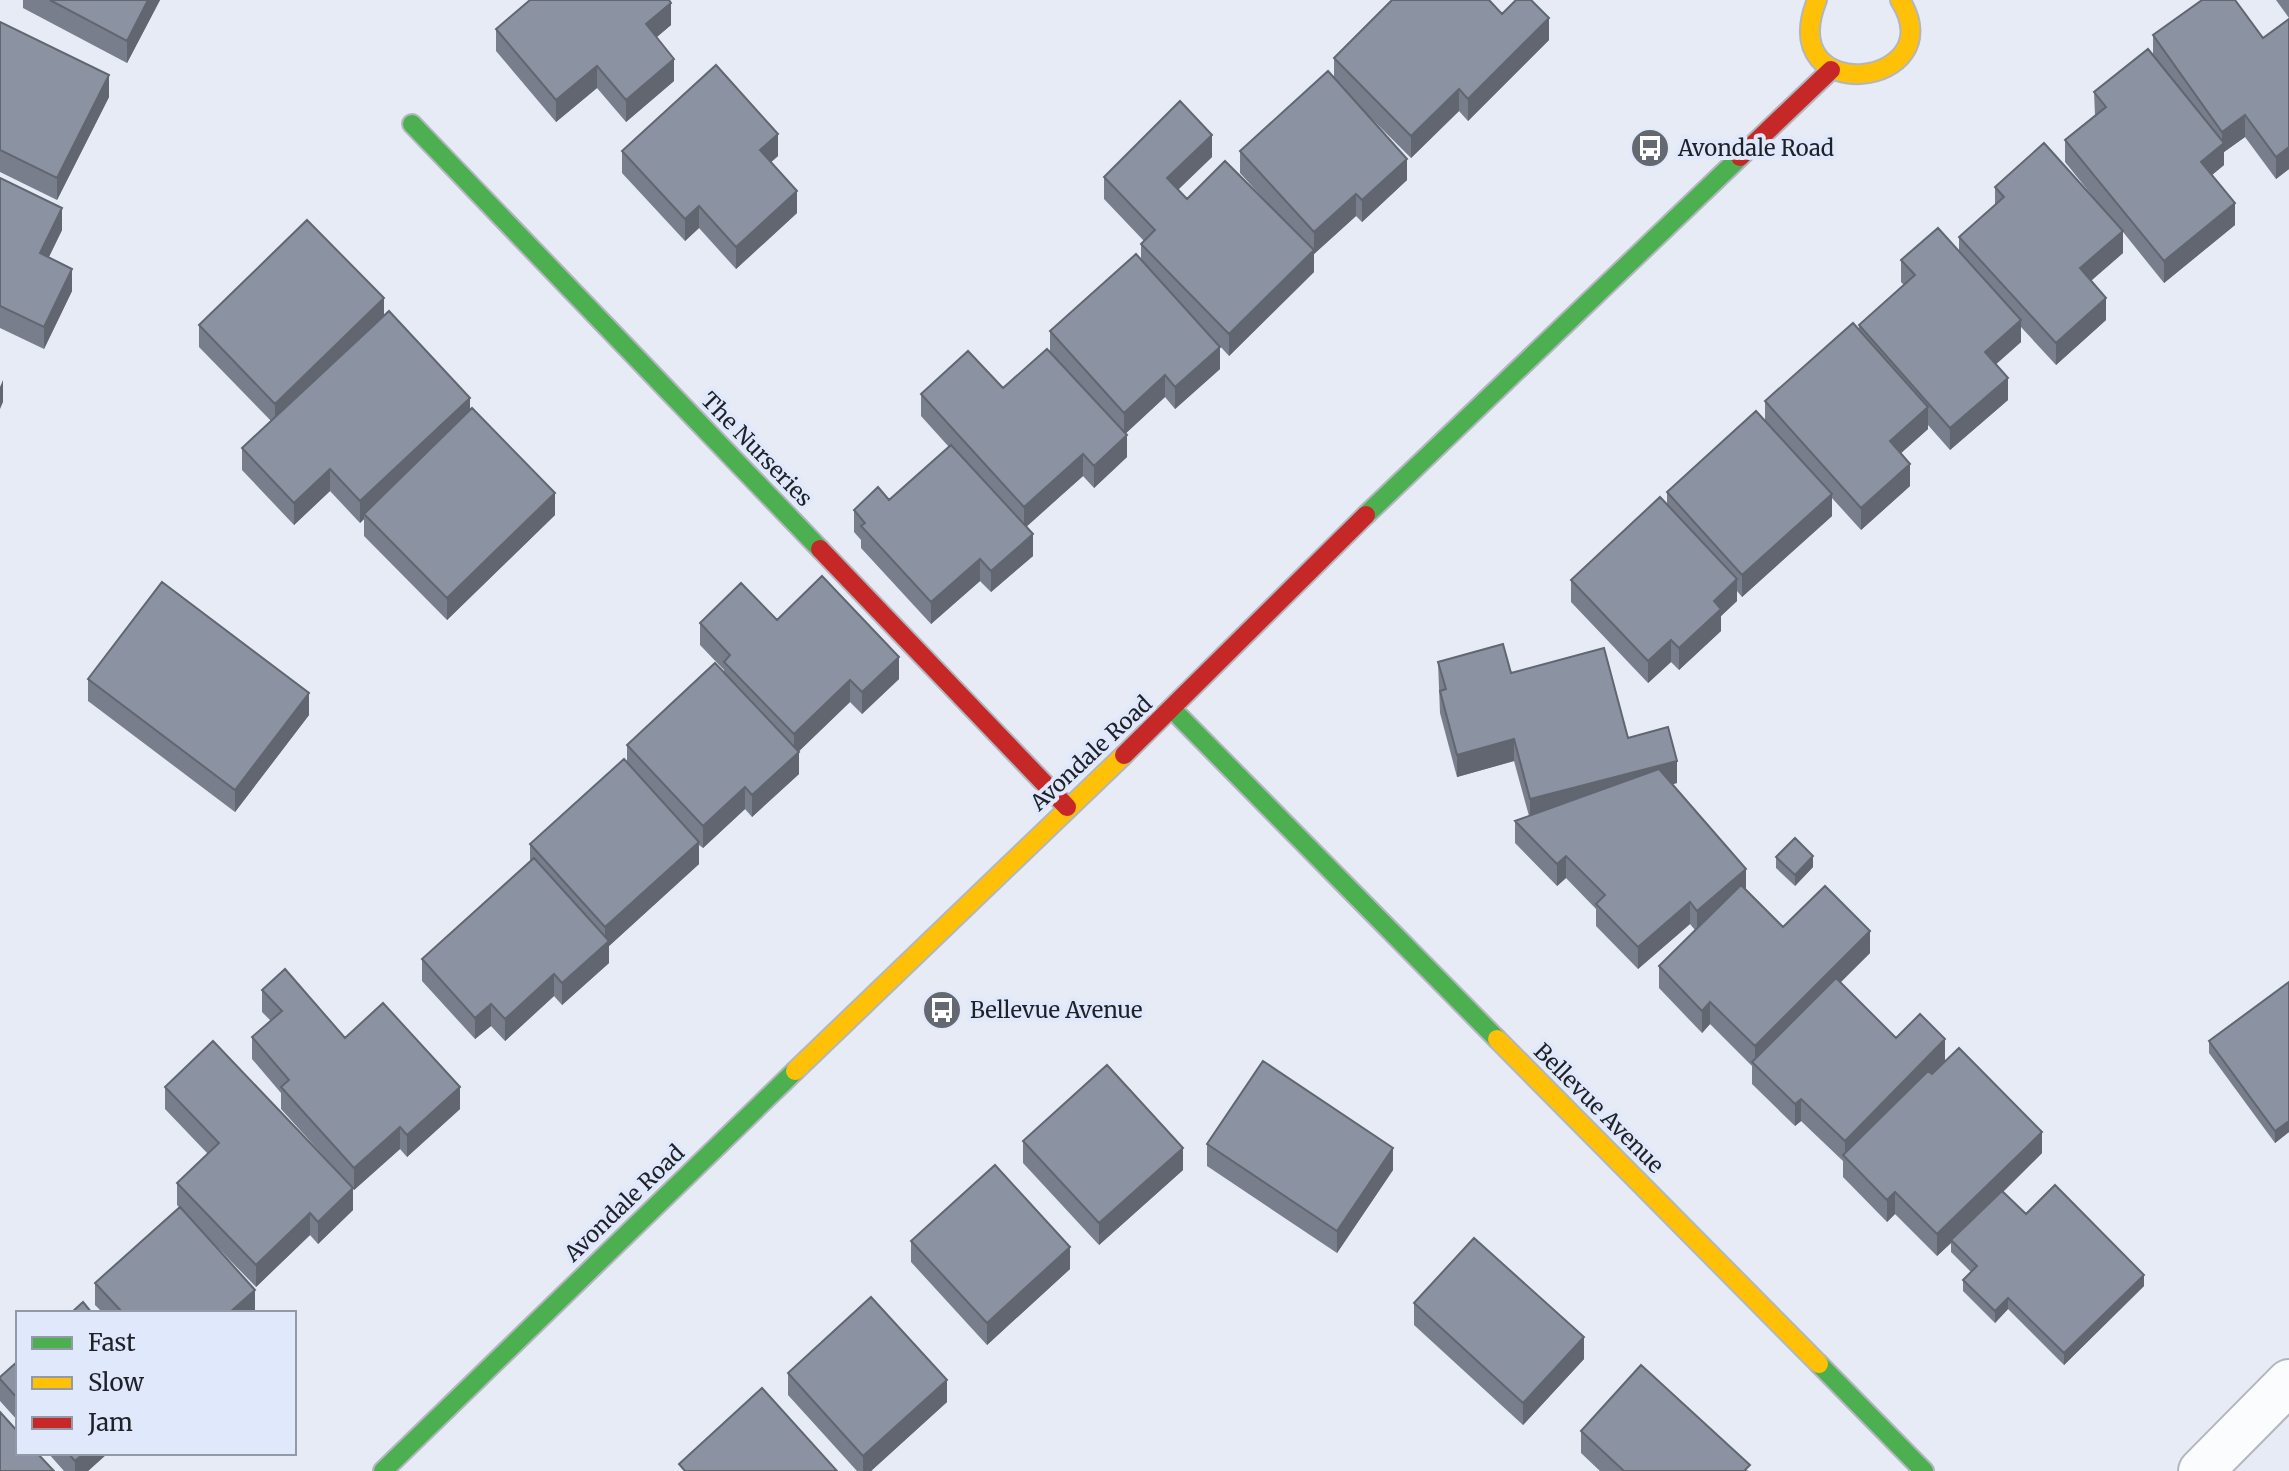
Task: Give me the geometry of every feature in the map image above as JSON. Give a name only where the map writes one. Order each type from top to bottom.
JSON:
[{"type":"street","points":[[1817,0],[1808,25],[1810,43],[1831,70],[1861,78],[1891,67],[1908,40],[1909,24],[1900,0]]},
{"type":"street","name":"Avondale Road","points":[[383,1471],[1067,807],[1173,710],[1357,524],[1831,70]]},
{"type":"street","name":"The Nurseries","points":[[412,124],[1067,807]]},
{"type":"street","name":"Bellevue Avenue","points":[[1173,710],[1924,1471]]},
{"type":"street","points":[[2201,1471],[2289,1382]]},
{"type":"building","points":[[50,0],[148,0],[127,41]]},
{"type":"building","points":[[530,0],[669,0],[671,3],[646,24],[674,59],[626,100],[597,66],[556,100],[496,29]]},
{"type":"building","points":[[1392,0],[1489,0],[1502,14],[1516,0],[1531,0],[1549,18],[1468,99],[1459,89],[1411,136],[1334,58]]},
{"type":"building","points":[[2202,0],[2235,0],[2263,38],[2289,19],[2289,147],[2276,157],[2245,115],[2222,132],[2153,35]]},
{"type":"building","points":[[0,22],[109,75],[57,178],[0,150]]},
{"type":"building","points":[[2148,49],[2224,143],[2201,162],[2235,203],[2164,261],[2065,140],[2106,107],[2094,92]]},
{"type":"building","points":[[716,65],[778,134],[760,150],[797,191],[736,247],[699,206],[685,219],[622,151]]},
{"type":"building","points":[[1328,71],[1407,159],[1362,200],[1356,194],[1314,232],[1240,151]]},
{"type":"building","points":[[1180,101],[1212,135],[1167,178],[1187,199],[1225,161],[1314,250],[1229,334],[1141,244],[1155,230],[1104,177]]},
{"type":"building","points":[[2044,143],[2123,231],[2080,268],[2106,298],[2056,343],[1959,237],[2004,197],[1995,187]]},
{"type":"building","points":[[0,178],[62,208],[40,253],[72,269],[44,327],[0,306]]},
{"type":"building","points":[[307,220],[384,298],[275,404],[199,325]]},
{"type":"building","points":[[1938,228],[2021,320],[1985,352],[2008,378],[1950,428],[1859,325],[1915,275],[1901,260]]},
{"type":"building","points":[[1136,254],[1220,347],[1175,387],[1165,375],[1124,413],[1050,331]]},
{"type":"building","points":[[389,311],[470,398],[360,501],[330,469],[294,503],[242,448]]},
{"type":"building","points":[[1853,323],[1928,407],[1890,441],[1910,464],[1861,508],[1765,401]]},
{"type":"building","points":[[1047,349],[1127,435],[1094,466],[1083,454],[1024,507],[921,394],[968,351],[1003,388]]},
{"type":"building","points":[[472,408],[555,493],[447,598],[364,514]]},
{"type":"building","points":[[1756,411],[1832,494],[1742,575],[1667,492]]},
{"type":"building","points":[[951,445],[1033,534],[991,571],[980,559],[931,602],[861,526],[865,523],[854,510],[878,487],[889,500]]},
{"type":"building","points":[[1660,497],[1737,579],[1714,601],[1721,609],[1679,648],[1671,640],[1648,661],[1571,580]]},
{"type":"building","points":[[822,576],[899,657],[862,692],[850,680],[794,734],[724,662],[730,655],[700,623],[741,583],[777,620]]},
{"type":"building","points":[[162,582],[309,693],[235,790],[88,679]]},
{"type":"building","points":[[1503,644],[1511,673],[1604,648],[1628,738],[1668,727],[1677,761],[1530,799],[1514,739],[1457,755],[1440,691],[1446,689],[1438,662]]},
{"type":"building","points":[[715,663],[799,752],[752,795],[745,787],[703,826],[627,745]]},
{"type":"building","points":[[624,759],[699,842],[605,927],[530,844]]},
{"type":"building","points":[[1659,769],[1746,869],[1697,911],[1690,902],[1638,947],[1596,904],[1605,895],[1566,856],[1557,864],[1515,821]]},
{"type":"building","points":[[1795,838],[1813,856],[1795,875],[1776,857]]},
{"type":"building","points":[[534,858],[609,941],[562,983],[554,974],[505,1019],[491,1004],[475,1018],[422,959]]},
{"type":"building","points":[[1741,885],[1783,927],[1825,886],[1870,931],[1755,1046],[1710,1002],[1702,1011],[1659,966]]},
{"type":"building","points":[[285,969],[345,1038],[383,1003],[460,1087],[407,1135],[400,1127],[354,1168],[281,1087],[289,1080],[252,1037],[282,1011],[262,990]]},
{"type":"building","points":[[1836,978],[1896,1038],[1920,1014],[1945,1039],[1845,1141],[1801,1099],[1795,1104],[1752,1062]]},
{"type":"building","points":[[2289,982],[2289,1121],[2275,1131],[2209,1041]]},
{"type":"building","points":[[213,1041],[353,1188],[318,1222],[310,1213],[256,1265],[177,1183],[219,1143],[165,1087]]},
{"type":"building","points":[[1959,1048],[2042,1132],[1937,1234],[1895,1192],[1887,1200],[1843,1155],[1928,1071],[1932,1074]]},
{"type":"building","points":[[1263,1061],[1393,1148],[1337,1231],[1207,1144]]},
{"type":"building","points":[[1107,1065],[1183,1148],[1099,1223],[1023,1141]]},
{"type":"building","points":[[995,1165],[1070,1247],[987,1323],[911,1241]]},
{"type":"building","points":[[2055,1185],[2144,1275],[2064,1353],[2008,1298],[1995,1311],[1963,1280],[1977,1266],[1951,1240],[2002,1191],[2026,1214]]},
{"type":"building","points":[[180,1207],[255,1290],[231,1311],[121,1311],[95,1283]]},
{"type":"building","points":[[1474,1238],[1584,1337],[1523,1403],[1414,1303]]},
{"type":"building","points":[[871,1297],[947,1380],[863,1456],[788,1373]]},
{"type":"building","points":[[83,1302],[90,1311],[73,1311]]},
{"type":"building","points":[[16,1363],[16,1397],[0,1379]]},
{"type":"building","points":[[1641,1365],[1750,1465],[1744,1471],[1624,1471],[1581,1431]]},
{"type":"building","points":[[762,1388],[837,1471],[685,1471],[679,1464]]},
{"type":"building","points":[[0,1412],[16,1430],[16,1455],[39,1455],[54,1471],[0,1471]]},
{"type":"traffic: fast","points":[[412,124],[820,549]]},
{"type":"traffic: fast","points":[[1366,515],[1740,157]]},
{"type":"traffic: fast","points":[[1173,710],[1497,1039]]},
{"type":"traffic: fast","points":[[383,1471],[795,1071]]},
{"type":"traffic: fast","points":[[1819,1364],[1924,1471]]},
{"type":"traffic: slow","points":[[1817,0],[1810,35],[1819,59],[1838,71],[1863,74],[1886,67],[1904,52],[1910,29],[1900,0]]},
{"type":"traffic: slow","points":[[795,1071],[1124,755]]},
{"type":"traffic: slow","points":[[1497,1039],[1819,1364]]},
{"type":"traffic: jam","points":[[1740,157],[1831,70]]},
{"type":"traffic: jam","points":[[1124,755],[1366,515]]},
{"type":"traffic: jam","points":[[820,549],[1067,807]]},
{"type":"place","name":"Avondale Road","points":[[1650,148]]},
{"type":"place","name":"Bellevue Avenue","points":[[942,1010]]}]
